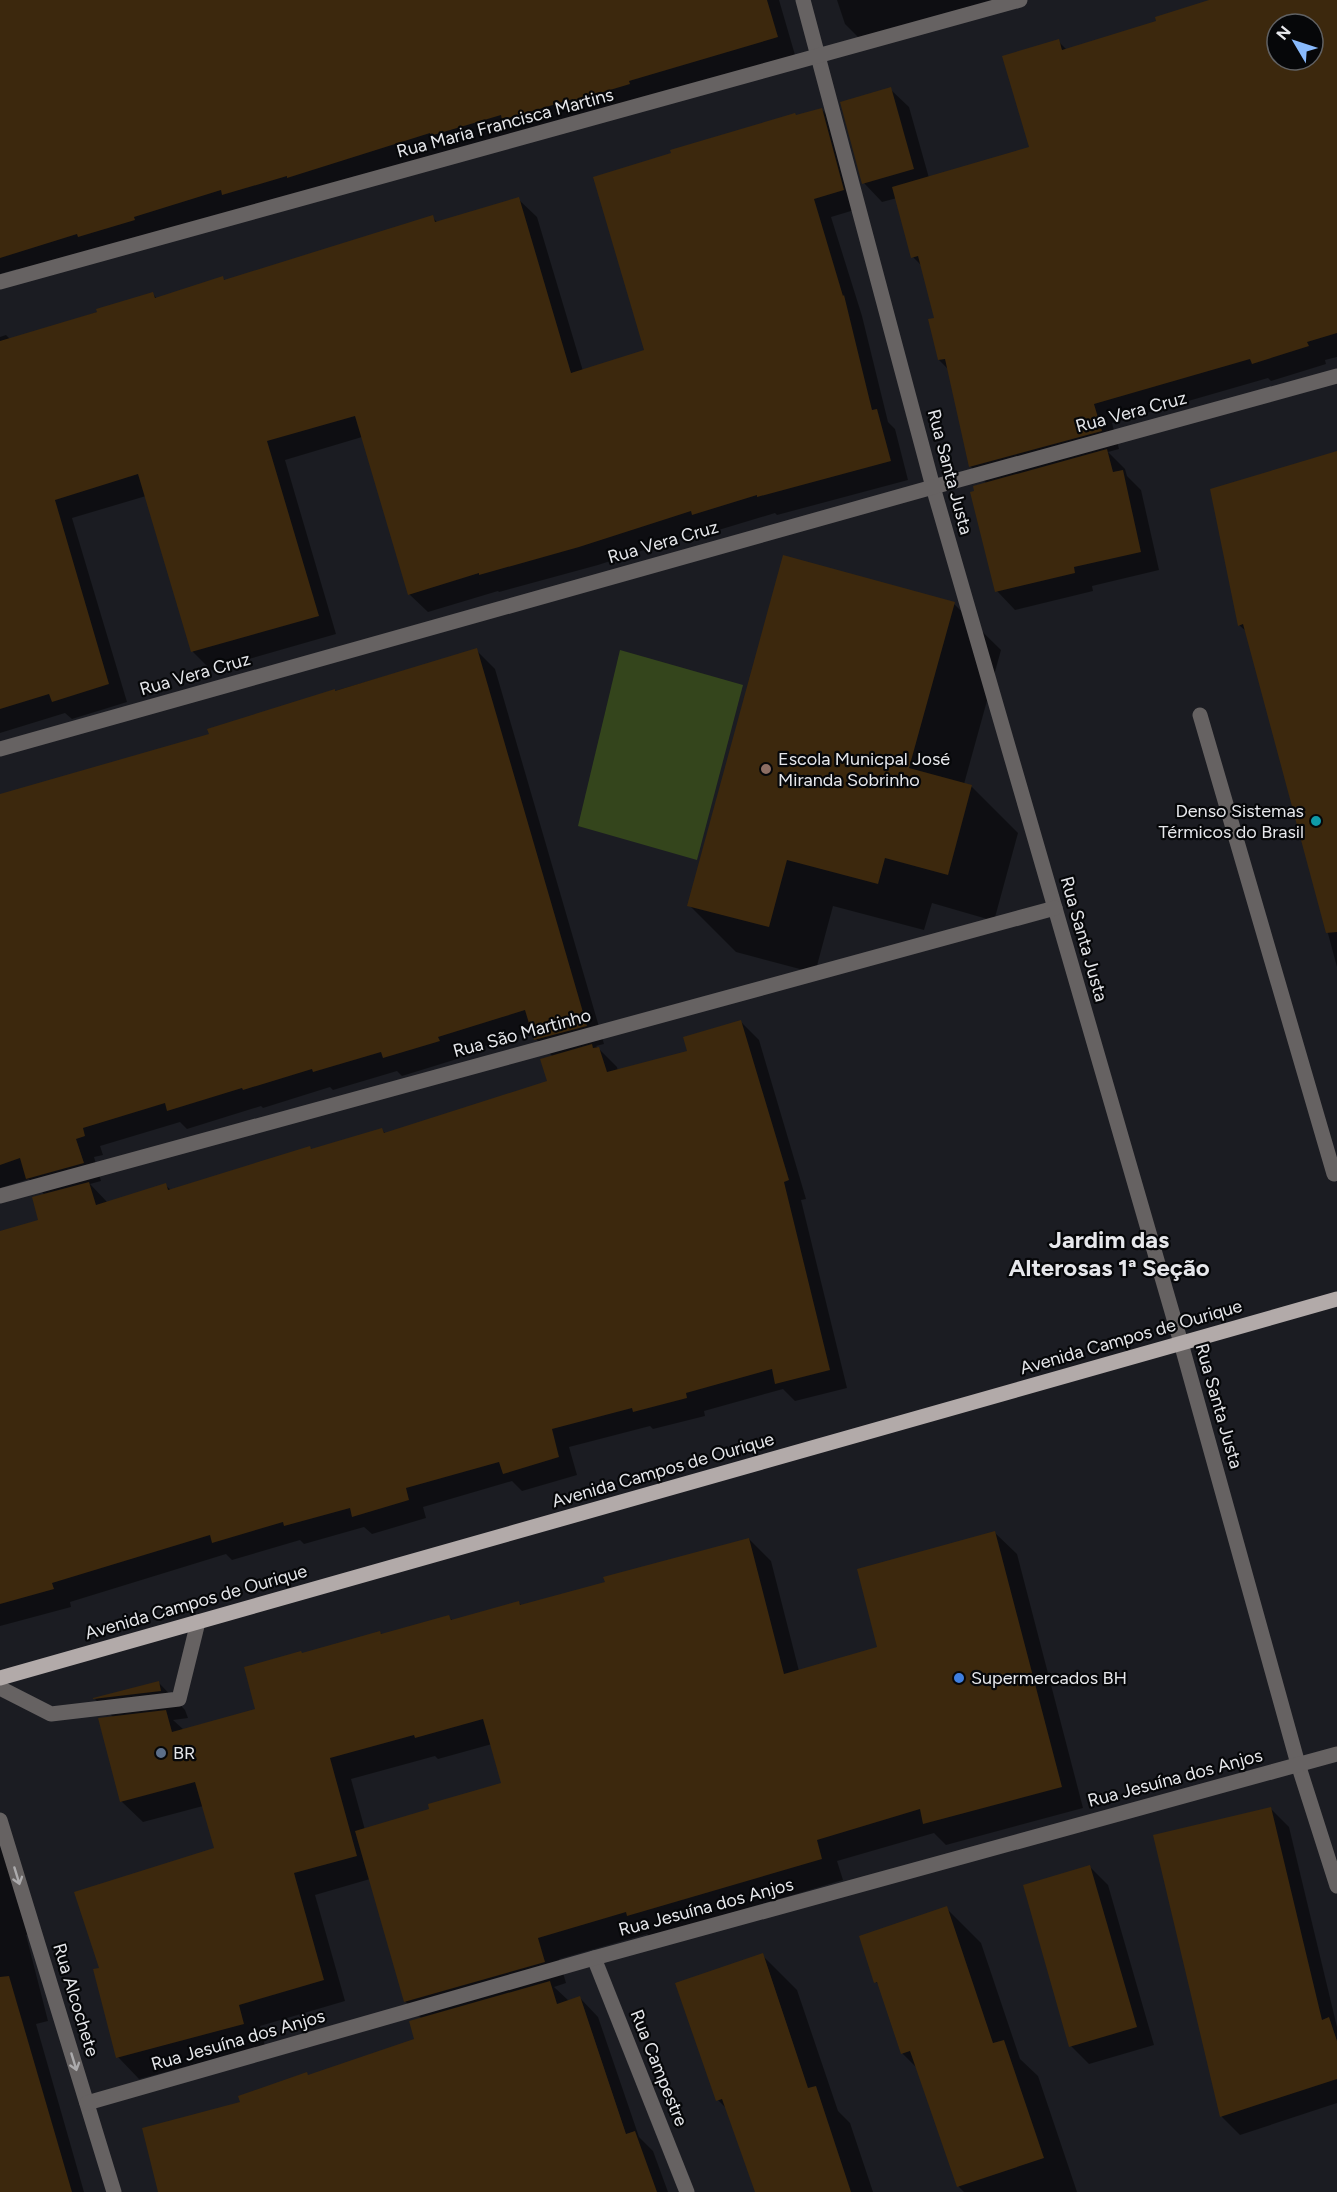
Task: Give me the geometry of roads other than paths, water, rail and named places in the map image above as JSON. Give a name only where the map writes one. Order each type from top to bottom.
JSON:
[{"type":"main road","name":"Avenida Campos de Ourique","points":[[0,1678],[1337,1299]]},
{"type":"street","name":"Rua Santa Justa","points":[[803,0],[933,487],[1181,1343],[1298,1764],[1337,1886]]},
{"type":"street","name":"Rua Maria Francisca Martins","points":[[0,282],[1020,0]]},
{"type":"street","name":"Rua Vera Cruz","points":[[0,749],[1337,376]]},
{"type":"street","points":[[1200,715],[1334,1174],[1337,1173]]},
{"type":"street","name":"Rua São Martinho","points":[[0,1196],[1055,908]]},
{"type":"street","points":[[0,1688],[51,1714],[179,1699],[198,1622]]},
{"type":"street","name":"Rua Jesuína dos Anjos","points":[[87,2103],[594,1958],[1337,1754]]},
{"type":"street","name":"Rua Alcochete","points":[[0,1820],[114,2192]]},
{"type":"street","name":"Rua Campestre","points":[[594,1958],[687,2192]]},
{"type":"place","name":"Escola Municpal José Miranda Sobrinho","points":[[766,769]]},
{"type":"place","name":"Denso Sistemas Térmicos do Brasil","points":[[1316,821]]},
{"type":"place","name":"Supermercados BH","points":[[959,1678]]},
{"type":"place","name":"BR","points":[[161,1753]]},
{"type":"district","name":"Jardim das Alterosas 1ª Seção","points":[[1109,1254]]}]
